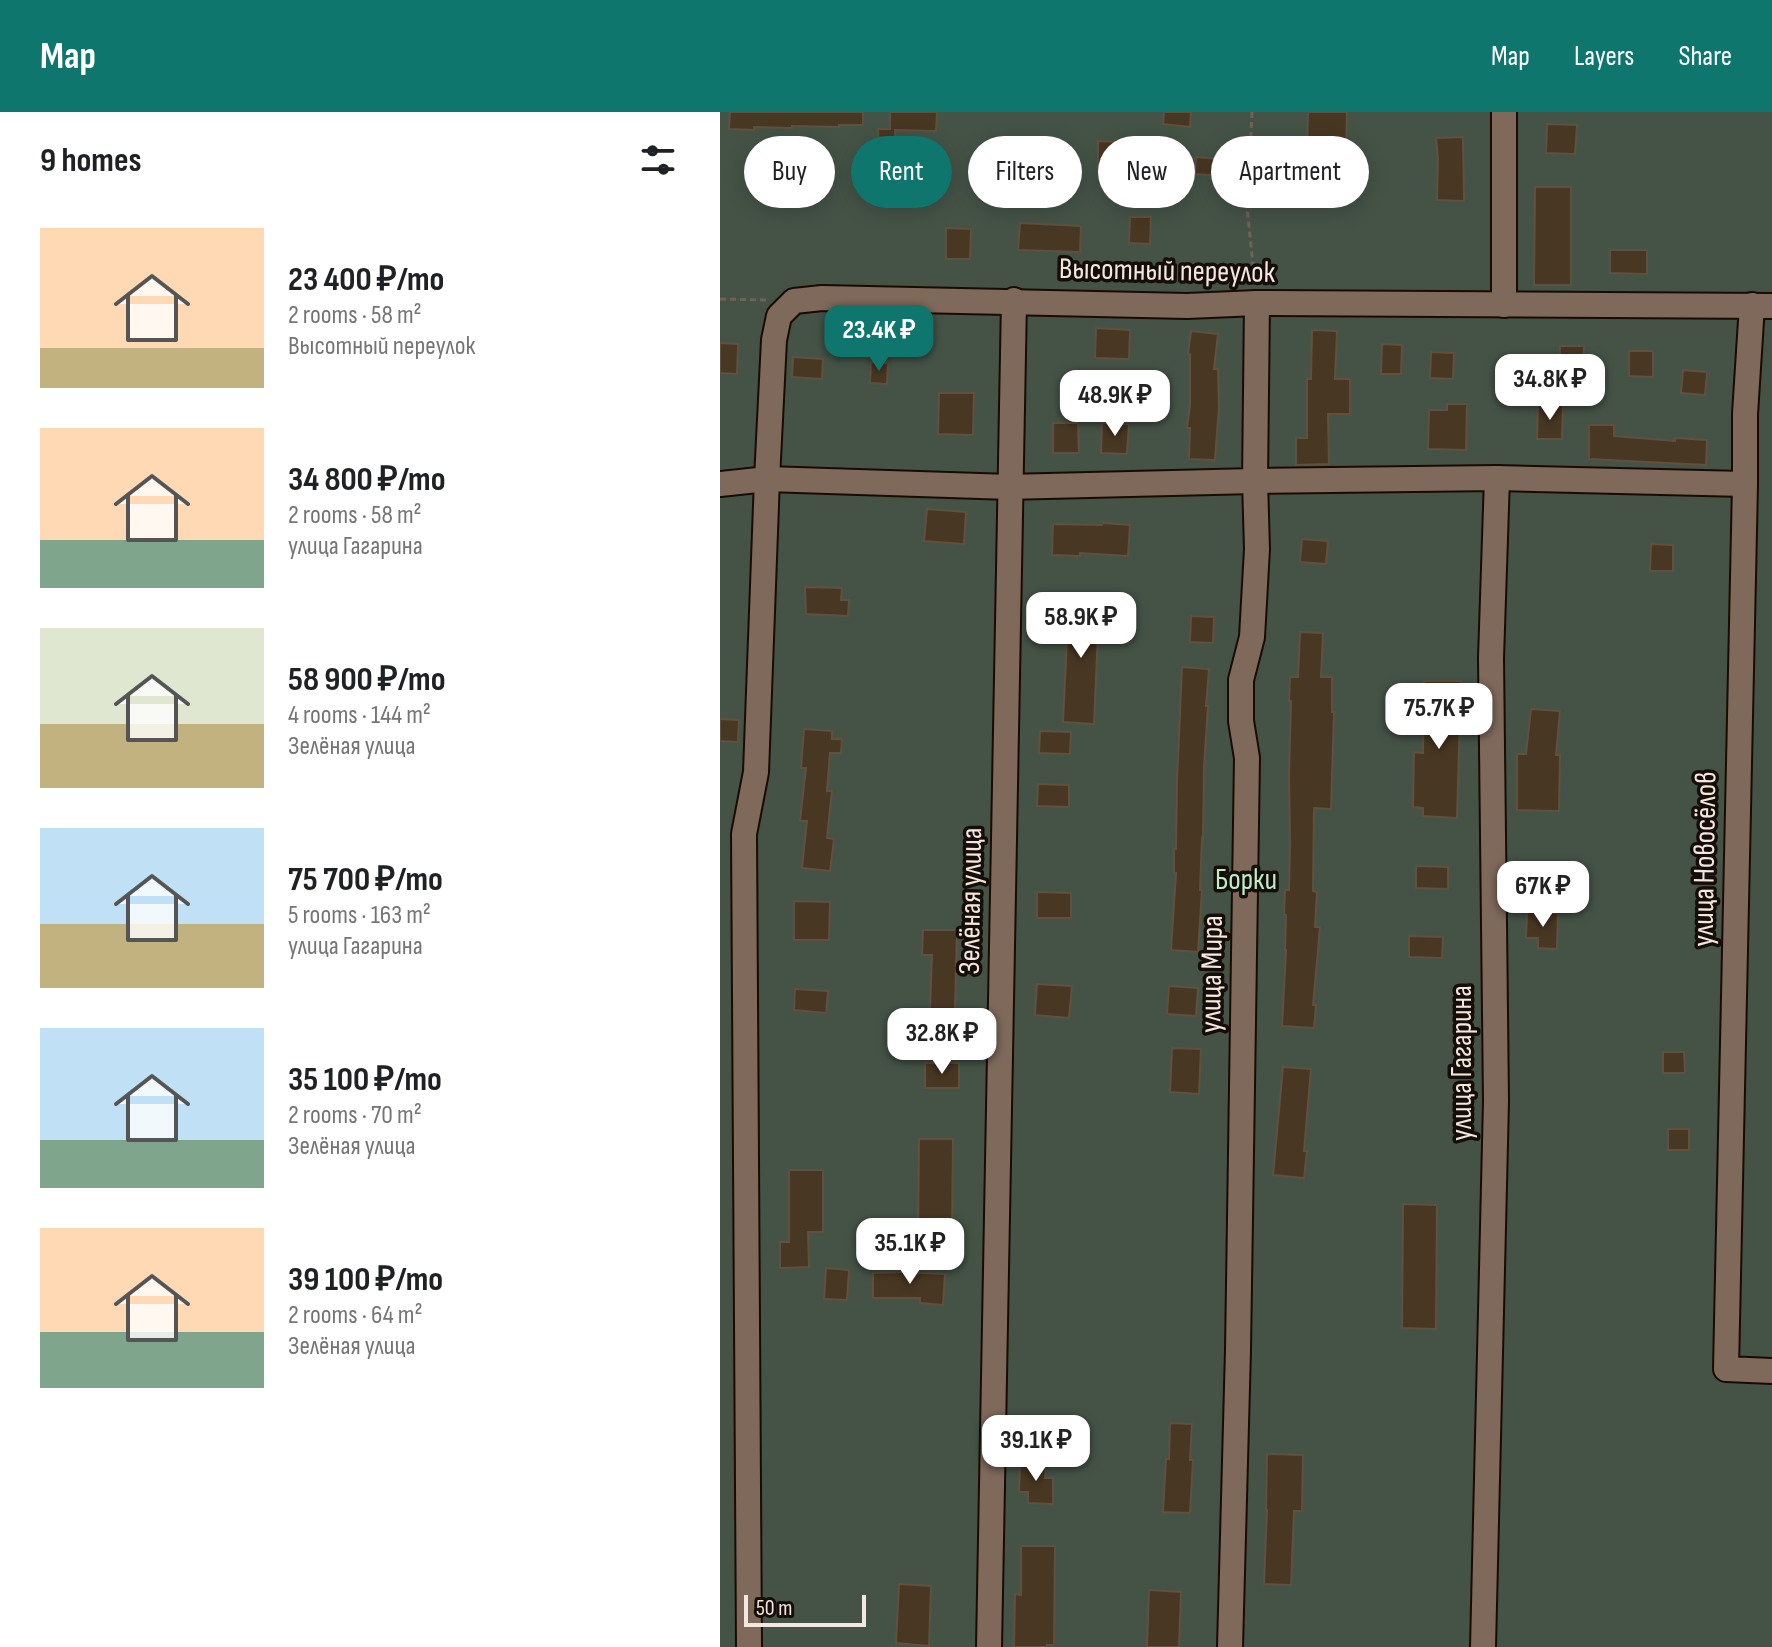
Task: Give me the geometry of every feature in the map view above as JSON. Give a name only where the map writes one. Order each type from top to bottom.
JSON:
[{"type":"street","points":[[1504,112],[1504,305]]},
{"type":"street","name":"Высотный переулок","points":[[794,301],[822,298],[1187,306],[1257,303],[1762,306]]},
{"type":"street","name":"Зелёная улица","points":[[989,1647],[1014,300]]},
{"type":"street","points":[[749,1647],[744,834],[756,772],[774,340],[779,316],[794,301]]},
{"type":"street","name":"улица Мира","points":[[1230,1647],[1239,1318],[1247,758],[1241,721],[1241,680],[1252,637],[1257,549],[1257,303]]},
{"type":"street","name":"улица Новосёлов","points":[[1762,306],[1745,414],[1726,1369],[1772,1371]]},
{"type":"street","points":[[720,484],[767,479],[1010,487],[1497,478],[1745,484]]},
{"type":"street","name":"улица Гагарина","points":[[1483,1647],[1496,1101],[1491,658],[1497,478]]},
{"type":"path","points":[[1252,112],[1246,198],[1257,303]]},
{"type":"path","points":[[720,299],[794,301]]},
{"type":"green space","name":"Борки","points":[[720,112],[1772,112],[1772,1647],[720,1647]]},
{"type":"building","points":[[730,112],[863,112],[863,125],[729,129]]},
{"type":"building","points":[[890,112],[937,112],[936,131],[895,130],[895,136],[878,136],[878,129],[890,129]]},
{"type":"building","points":[[1164,112],[1191,112],[1190,127],[1163,124]]},
{"type":"building","points":[[1308,112],[1347,112],[1346,136],[1307,136]]},
{"type":"building","points":[[1547,124],[1577,125],[1575,154],[1546,153]]},
{"type":"building","points":[[1463,137],[1464,201],[1437,200],[1436,138]]},
{"type":"building","points":[[1196,157],[1211,158],[1211,175],[1195,174]]},
{"type":"building","points":[[1535,187],[1571,187],[1571,285],[1534,285]]},
{"type":"building","points":[[1130,217],[1151,217],[1150,244],[1129,243]]},
{"type":"building","points":[[1020,223],[1081,226],[1080,252],[1018,250]]},
{"type":"building","points":[[946,228],[971,229],[970,259],[946,259]]},
{"type":"building","points":[[1610,250],[1647,250],[1647,274],[1610,273]]},
{"type":"building","points":[[1096,328],[1130,330],[1129,359],[1095,358]]},
{"type":"building","points":[[1312,330],[1337,331],[1335,379],[1350,379],[1350,414],[1328,414],[1329,464],[1296,465],[1296,438],[1307,438],[1307,379],[1311,379]]},
{"type":"building","points":[[1191,331],[1218,334],[1214,369],[1218,369],[1219,407],[1215,460],[1189,459],[1188,354]]},
{"type":"building","points":[[720,343],[738,344],[737,374],[720,373]]},
{"type":"building","points":[[1382,344],[1402,345],[1401,374],[1381,374]]},
{"type":"building","points":[[1560,346],[1584,346],[1583,372],[1559,372]]},
{"type":"building","points":[[1629,351],[1653,351],[1653,377],[1629,376]]},
{"type":"building","points":[[1431,352],[1454,353],[1453,379],[1430,378]]},
{"type":"building","points":[[793,357],[823,359],[822,379],[792,377]]},
{"type":"building","points":[[871,362],[888,363],[887,384],[870,383]]},
{"type":"building","points":[[1683,370],[1707,372],[1705,395],[1681,393]]},
{"type":"building","points":[[939,393],[974,393],[973,435],[938,434]]},
{"type":"building","points":[[1447,404],[1467,404],[1466,450],[1428,449],[1429,410],[1447,410]]},
{"type":"building","points":[[1538,404],[1563,405],[1562,439],[1537,439]]},
{"type":"building","points":[[1053,423],[1078,423],[1079,453],[1053,453]]},
{"type":"building","points":[[1102,423],[1129,424],[1127,454],[1101,453]]},
{"type":"building","points":[[1589,425],[1614,425],[1614,436],[1707,440],[1706,465],[1589,459]]},
{"type":"building","points":[[927,509],[966,512],[964,544],[924,541]]},
{"type":"building","points":[[1053,524],[1130,525],[1128,556],[1052,555]]},
{"type":"building","points":[[1302,539],[1328,541],[1326,564],[1300,562]]},
{"type":"building","points":[[1651,544],[1673,545],[1673,571],[1650,571]]},
{"type":"building","points":[[805,587],[842,588],[841,600],[849,600],[848,616],[806,614]]},
{"type":"building","points":[[1066,596],[1097,598],[1094,724],[1063,722],[1068,618],[1064,618]]},
{"type":"building","points":[[1191,616],[1214,617],[1213,643],[1190,642]]},
{"type":"building","points":[[1300,632],[1323,633],[1321,677],[1332,677],[1334,712],[1331,809],[1314,808],[1313,891],[1317,892],[1315,927],[1320,927],[1314,1028],[1282,1026],[1285,890],[1289,890],[1290,677],[1298,677]]},
{"type":"building","points":[[1182,667],[1209,669],[1198,952],[1171,950]]},
{"type":"building","points":[[1424,681],[1461,681],[1457,818],[1423,816],[1423,808],[1413,807],[1414,752],[1423,753]]},
{"type":"building","points":[[1531,709],[1560,711],[1556,755],[1560,755],[1559,811],[1517,810],[1517,754],[1526,754]]},
{"type":"building","points":[[720,719],[739,720],[738,742],[720,741]]},
{"type":"building","points":[[804,729],[832,731],[832,739],[842,739],[841,753],[830,753],[827,791],[832,791],[827,838],[834,839],[830,871],[802,868],[807,821],[800,821],[806,768],[801,768]]},
{"type":"building","points":[[1040,731],[1071,732],[1070,754],[1039,753]]},
{"type":"building","points":[[1038,784],[1069,785],[1069,807],[1037,806]]},
{"type":"building","points":[[1416,866],[1448,867],[1448,889],[1416,888]]},
{"type":"building","points":[[1037,892],[1071,893],[1071,918],[1037,918]]},
{"type":"building","points":[[794,901],[830,902],[829,940],[794,940]]},
{"type":"building","points":[[1527,912],[1558,913],[1557,949],[1538,948],[1538,938],[1526,938]]},
{"type":"building","points":[[923,930],[957,930],[955,1010],[930,1009],[932,955],[922,955]]},
{"type":"building","points":[[1409,936],[1443,937],[1442,958],[1409,957]]},
{"type":"building","points":[[1037,984],[1072,986],[1069,1018],[1035,1015]]},
{"type":"building","points":[[1169,986],[1198,988],[1196,1016],[1167,1014]]},
{"type":"building","points":[[795,989],[828,991],[826,1013],[794,1010]]},
{"type":"building","points":[[1172,1048],[1201,1049],[1199,1094],[1170,1092]]},
{"type":"building","points":[[1663,1052],[1684,1052],[1685,1073],[1663,1073]]},
{"type":"building","points":[[925,1063],[959,1063],[959,1088],[925,1088]]},
{"type":"building","points":[[1283,1067],[1311,1069],[1304,1178],[1273,1175]]},
{"type":"building","points":[[1668,1129],[1689,1129],[1689,1150],[1668,1150]]},
{"type":"building","points":[[919,1139],[953,1139],[952,1236],[918,1236]]},
{"type":"building","points":[[789,1170],[823,1170],[823,1232],[808,1232],[809,1267],[780,1268],[780,1242],[789,1242]]},
{"type":"building","points":[[1403,1204],[1437,1205],[1436,1329],[1402,1328]]},
{"type":"building","points":[[826,1268],[849,1270],[847,1300],[824,1299]]},
{"type":"building","points":[[873,1273],[945,1274],[943,1305],[920,1303],[920,1298],[873,1298]]},
{"type":"building","points":[[1170,1423],[1192,1424],[1190,1513],[1163,1512]]},
{"type":"building","points":[[1267,1454],[1303,1455],[1302,1511],[1294,1511],[1291,1585],[1264,1584]]},
{"type":"building","points":[[1020,1462],[1046,1463],[1045,1478],[1053,1478],[1053,1504],[1028,1503],[1028,1492],[1019,1492]]},
{"type":"building","points":[[1021,1546],[1055,1546],[1054,1645],[1014,1647],[1015,1594],[1021,1595]]},
{"type":"building","points":[[899,1584],[931,1586],[929,1646],[896,1643]]},
{"type":"building","points":[[1149,1590],[1181,1592],[1179,1647],[1147,1647]]}]
